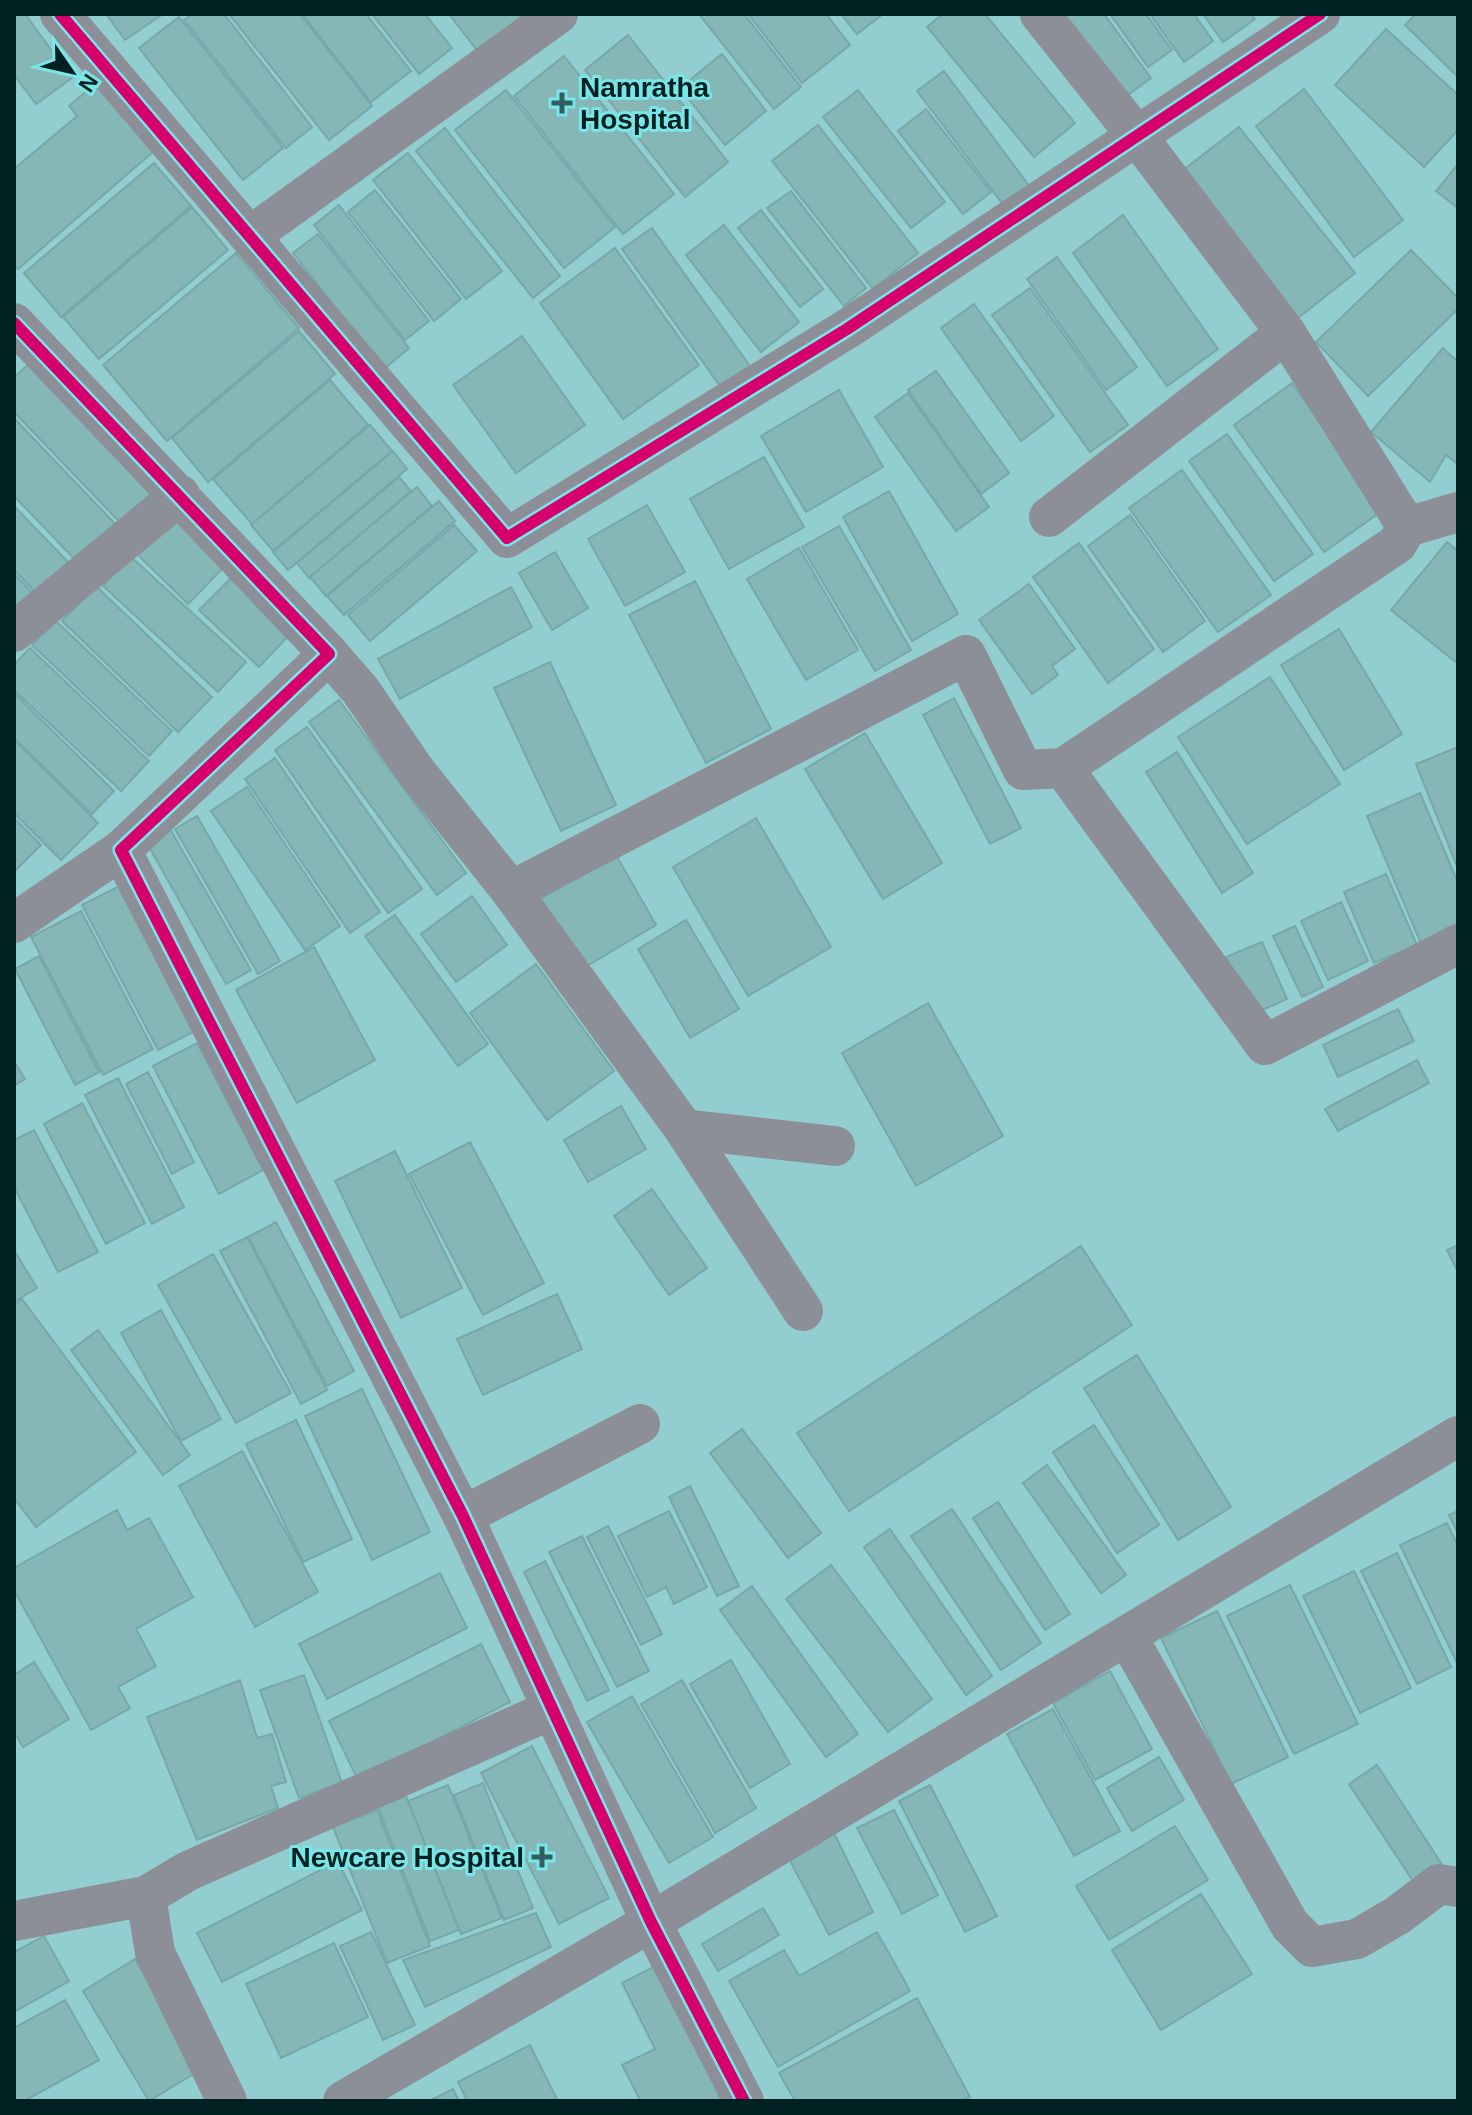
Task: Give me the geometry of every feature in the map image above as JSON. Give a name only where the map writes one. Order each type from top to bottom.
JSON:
[{"type":"street","points":[[60,14],[507,538],[847,329],[1320,14]]},
{"type":"street","points":[[250,236],[558,14]]},
{"type":"street","points":[[1040,14],[1286,333],[1407,527]]},
{"type":"street","points":[[17,333],[180,495],[361,691],[414,769],[511,891],[684,1129],[803,1311]]},
{"type":"street","points":[[1049,517],[1286,333]]},
{"type":"street","points":[[14,632],[180,495]]},
{"type":"street","points":[[511,891],[966,655],[1023,770],[1063,768],[1397,544],[1407,527],[1458,512]]},
{"type":"street","points":[[14,923],[121,850],[329,654]]},
{"type":"street","points":[[1063,768],[1265,1045],[1458,944]]},
{"type":"street","points":[[121,850],[463,1516],[651,1922],[744,2101]]},
{"type":"street","points":[[684,1129],[835,1146]]},
{"type":"street","points":[[463,1516],[640,1424]]},
{"type":"street","points":[[343,2101],[651,1922],[1458,1436]]},
{"type":"street","points":[[1127,1636],[1290,1925],[1312,1947],[1357,1939],[1398,1915],[1439,1884],[1458,1887]]},
{"type":"street","points":[[14,1921],[146,1896],[188,1871],[553,1709]]},
{"type":"street","points":[[146,1896],[155,1953],[227,2101]]},
{"type":"building","points":[[14,14],[25,14],[72,78],[36,104],[14,75]]},
{"type":"building","points":[[106,14],[163,14],[125,40]]},
{"type":"building","points":[[192,14],[224,14],[312,127],[286,148],[184,20]]},
{"type":"building","points":[[229,14],[300,14],[372,106],[329,140]]},
{"type":"building","points":[[302,14],[366,14],[411,71],[371,102]]},
{"type":"building","points":[[372,14],[425,14],[452,48],[419,74]]},
{"type":"building","points":[[449,14],[524,14],[479,53]]},
{"type":"building","points":[[699,14],[744,14],[801,87],[774,109]]},
{"type":"building","points":[[748,14],[826,14],[850,45],[802,83]]},
{"type":"building","points":[[841,14],[883,14],[857,34]]},
{"type":"building","points":[[943,14],[985,14],[1075,123],[1034,157],[927,27]]},
{"type":"building","points":[[1052,14],[1104,14],[1151,78],[1118,102]]},
{"type":"building","points":[[1110,14],[1146,14],[1172,50],[1148,67]]},
{"type":"building","points":[[1150,14],[1194,14],[1213,41],[1184,62]]},
{"type":"building","points":[[1203,14],[1251,14],[1255,19],[1223,42]]},
{"type":"building","points":[[1416,14],[1458,14],[1458,77],[1405,25]]},
{"type":"building","points":[[179,17],[283,148],[243,180],[139,48]]},
{"type":"building","points":[[1386,29],[1458,95],[1458,130],[1424,167],[1335,85]]},
{"type":"building","points":[[628,35],[728,162],[685,197],[585,70]]},
{"type":"building","points":[[722,54],[766,111],[725,145],[680,88]]},
{"type":"building","points":[[564,56],[674,194],[623,234],[514,96]]},
{"type":"building","points":[[944,71],[1030,187],[1005,207],[917,91]]},
{"type":"building","points":[[95,84],[153,152],[18,269],[14,264],[14,169],[77,116],[69,106]]},
{"type":"building","points":[[1304,89],[1403,220],[1354,257],[1256,126]]},
{"type":"building","points":[[506,90],[615,227],[564,268],[455,130]]},
{"type":"building","points":[[858,90],[945,202],[911,228],[823,117]]},
{"type":"building","points":[[926,109],[991,192],[963,214],[898,131]]},
{"type":"building","points":[[818,125],[918,253],[873,289],[772,161]]},
{"type":"building","points":[[1239,127],[1355,273],[1298,318],[1182,171]]},
{"type":"building","points":[[445,128],[560,276],[533,298],[416,151]]},
{"type":"building","points":[[408,153],[502,271],[466,299],[373,180]]},
{"type":"building","points":[[154,163],[191,206],[61,317],[24,273]]},
{"type":"building","points":[[1458,164],[1458,208],[1436,191]]},
{"type":"building","points":[[375,190],[461,299],[434,321],[348,212]]},
{"type":"building","points":[[791,191],[866,288],[844,306],[767,208]]},
{"type":"building","points":[[339,205],[429,321],[405,340],[314,225]]},
{"type":"building","points":[[192,207],[228,250],[99,359],[63,317]]},
{"type":"building","points":[[761,210],[823,289],[800,307],[738,228]]},
{"type":"building","points":[[1123,215],[1218,349],[1167,386],[1073,253]]},
{"type":"building","points":[[724,225],[799,322],[761,352],[686,255]]},
{"type":"building","points":[[652,228],[752,369],[722,389],[622,249]]},
{"type":"building","points":[[318,234],[409,348],[384,369],[293,253]]},
{"type":"building","points":[[615,248],[699,365],[623,419],[540,303]]},
{"type":"building","points":[[1411,250],[1458,298],[1458,309],[1368,396],[1316,342]]},
{"type":"building","points":[[236,253],[299,328],[167,441],[103,365]]},
{"type":"building","points":[[1057,257],[1137,367],[1106,390],[1027,279]]},
{"type":"building","points":[[1030,288],[1128,425],[1090,452],[992,315]]},
{"type":"building","points":[[974,304],[1054,416],[1021,441],[941,328]]},
{"type":"building","points":[[299,331],[335,374],[208,482],[172,438]]},
{"type":"building","points":[[522,336],[585,425],[516,473],[453,385]]},
{"type":"building","points":[[1443,348],[1458,362],[1458,464],[1446,455],[1430,482],[1371,432]]},
{"type":"building","points":[[35,358],[169,498],[131,534],[14,412],[14,378]]},
{"type":"building","points":[[936,371],[1009,473],[981,494],[908,390]]},
{"type":"building","points":[[330,380],[368,425],[252,524],[213,479]]},
{"type":"building","points":[[1292,383],[1382,511],[1324,552],[1234,425]]},
{"type":"building","points":[[839,390],[883,467],[806,512],[761,436]]},
{"type":"building","points":[[908,393],[989,507],[956,531],[875,417]]},
{"type":"building","points":[[14,418],[120,529],[82,567],[14,496]]},
{"type":"building","points":[[370,425],[392,451],[273,551],[251,525]]},
{"type":"building","points":[[1227,434],[1313,554],[1274,581],[1189,461]]},
{"type":"building","points":[[393,451],[407,469],[288,570],[273,552]]},
{"type":"building","points":[[764,457],[804,527],[729,569],[690,499]]},
{"type":"building","points":[[1182,470],[1271,595],[1218,632],[1129,508]]},
{"type":"building","points":[[399,477],[411,491],[309,578],[297,563]]},
{"type":"building","points":[[417,487],[432,506],[326,596],[310,577]]},
{"type":"building","points":[[889,491],[958,614],[912,641],[843,517]]},
{"type":"building","points":[[439,501],[455,521],[344,615],[327,596]]},
{"type":"building","points":[[647,505],[685,572],[625,606],[588,539]]},
{"type":"building","points":[[14,506],[70,564],[38,595],[14,570]]},
{"type":"building","points":[[172,511],[227,564],[188,604],[134,551]]},
{"type":"building","points":[[1130,515],[1205,621],[1163,652],[1088,546]]},
{"type":"building","points":[[454,525],[477,551],[370,641],[348,615]]},
{"type":"building","points":[[839,526],[911,650],[875,671],[802,547]]},
{"type":"building","points":[[1447,542],[1458,551],[1458,664],[1391,610]]},
{"type":"building","points":[[1079,543],[1154,649],[1108,683],[1033,577]]},
{"type":"building","points":[[799,548],[858,650],[806,680],[747,579]]},
{"type":"building","points":[[555,552],[588,608],[552,630],[519,573]]},
{"type":"building","points":[[130,556],[246,662],[218,692],[103,586]]},
{"type":"building","points":[[14,574],[32,593],[14,611]]},
{"type":"building","points":[[233,576],[292,632],[259,667],[199,610]]},
{"type":"building","points":[[695,581],[771,729],[706,763],[629,615]]},
{"type":"building","points":[[1029,584],[1075,649],[1052,666],[1058,675],[1032,694],[979,620]]},
{"type":"building","points":[[96,586],[212,697],[178,732],[62,621]]},
{"type":"building","points":[[511,587],[532,627],[400,699],[378,659]]},
{"type":"building","points":[[56,621],[172,731],[149,756],[32,645]]},
{"type":"building","points":[[1339,629],[1402,734],[1344,770],[1281,665]]},
{"type":"building","points":[[30,648],[149,761],[121,791],[14,690],[14,665]]},
{"type":"building","points":[[550,662],[616,805],[561,831],[494,688]]},
{"type":"building","points":[[1270,677],[1340,784],[1247,844],[1178,737]]},
{"type":"building","points":[[14,693],[114,791],[92,814],[14,738]]},
{"type":"building","points":[[954,698],[1021,828],[990,844],[923,715]]},
{"type":"building","points":[[339,700],[466,873],[437,895],[309,722]]},
{"type":"building","points":[[307,727],[422,889],[388,913],[275,750]]},
{"type":"building","points":[[865,733],[942,863],[883,899],[805,769]]},
{"type":"building","points":[[14,740],[98,823],[61,860],[14,813]]},
{"type":"building","points":[[1458,747],[1458,869],[1416,764]]},
{"type":"building","points":[[1177,752],[1253,873],[1222,893],[1146,772]]},
{"type":"building","points":[[275,758],[380,912],[350,933],[245,779]]},
{"type":"building","points":[[247,787],[340,926],[305,950],[211,811]]},
{"type":"building","points":[[1420,793],[1458,883],[1458,930],[1422,946],[1367,816]]},
{"type":"building","points":[[197,816],[280,961],[258,974],[175,829]]},
{"type":"building","points":[[14,818],[41,845],[14,872]]},
{"type":"building","points":[[756,818],[831,947],[748,996],[673,867]]},
{"type":"building","points":[[170,829],[251,970],[226,984],[147,843]]},
{"type":"building","points":[[616,855],[656,925],[582,969],[541,899]]},
{"type":"building","points":[[1386,874],[1417,945],[1374,963],[1344,892]]},
{"type":"building","points":[[119,886],[195,1031],[158,1050],[82,905]]},
{"type":"building","points":[[472,896],[507,945],[456,982],[421,934]]},
{"type":"building","points":[[1341,902],[1368,961],[1328,980],[1301,921]]},
{"type":"building","points":[[81,911],[153,1049],[103,1075],[31,937]]},
{"type":"building","points":[[395,915],[488,1044],[458,1066],[365,936]]},
{"type":"building","points":[[686,920],[739,1009],[690,1038],[638,949]]},
{"type":"building","points":[[1295,926],[1323,987],[1302,997],[1273,936]]},
{"type":"building","points":[[1262,942],[1287,999],[1251,1015],[1226,957]]},
{"type":"building","points":[[314,947],[375,1060],[297,1103],[236,990]]},
{"type":"building","points":[[39,956],[99,1072],[75,1085],[15,969]]},
{"type":"building","points":[[536,964],[614,1071],[547,1120],[470,1013]]},
{"type":"building","points":[[928,1003],[1003,1136],[916,1186],[842,1053]]},
{"type":"building","points":[[1398,1009],[1414,1041],[1338,1077],[1323,1045]]},
{"type":"building","points":[[197,1043],[263,1170],[219,1194],[153,1066]]},
{"type":"building","points":[[1417,1060],[1429,1083],[1338,1131],[1325,1109]]},
{"type":"building","points":[[14,1061],[25,1079],[14,1086]]},
{"type":"building","points":[[148,1072],[194,1162],[172,1174],[126,1084]]},
{"type":"building","points":[[118,1078],[184,1207],[152,1224],[85,1095]]},
{"type":"building","points":[[82,1103],[145,1223],[106,1244],[44,1124]]},
{"type":"building","points":[[621,1106],[646,1149],[588,1182],[564,1140]]},
{"type":"building","points":[[34,1130],[98,1252],[58,1272],[14,1187],[14,1140]]},
{"type":"building","points":[[470,1142],[544,1283],[483,1315],[409,1174]]},
{"type":"building","points":[[395,1151],[462,1288],[401,1318],[335,1181]]},
{"type":"building","points":[[652,1189],[707,1268],[669,1295],[614,1216]]},
{"type":"building","points":[[276,1222],[354,1371],[327,1386],[248,1237]]},
{"type":"building","points":[[247,1237],[327,1390],[301,1404],[220,1251]]},
{"type":"building","points":[[1458,1245],[1458,1272],[1447,1250]]},
{"type":"building","points":[[1081,1246],[1132,1325],[849,1511],[797,1433]]},
{"type":"building","points":[[14,1250],[37,1288],[14,1302]]},
{"type":"building","points":[[213,1254],[291,1393],[236,1423],[158,1285]]},
{"type":"building","points":[[557,1294],[582,1349],[483,1395],[457,1339]]},
{"type":"building","points":[[22,1299],[136,1452],[36,1527],[14,1498],[14,1305]]},
{"type":"building","points":[[161,1310],[221,1419],[181,1441],[121,1333]]},
{"type":"building","points":[[98,1330],[190,1455],[163,1475],[71,1350]]},
{"type":"building","points":[[1137,1355],[1231,1507],[1178,1540],[1084,1388]]},
{"type":"building","points":[[362,1389],[430,1532],[372,1560],[305,1416]]},
{"type":"building","points":[[296,1420],[352,1539],[303,1562],[246,1444]]},
{"type":"building","points":[[1094,1425],[1159,1525],[1117,1553],[1053,1452]]},
{"type":"building","points":[[742,1429],[821,1533],[788,1558],[710,1453]]},
{"type":"building","points":[[242,1451],[318,1592],[255,1627],[179,1486]]},
{"type":"building","points":[[1047,1465],[1126,1575],[1101,1593],[1023,1483]]},
{"type":"building","points":[[690,1486],[739,1586],[717,1596],[669,1497]]},
{"type":"building","points":[[998,1502],[1070,1614],[1045,1630],[973,1518]]},
{"type":"building","points":[[952,1509],[1041,1643],[1001,1670],[911,1536]]},
{"type":"building","points":[[117,1510],[127,1530],[149,1518],[193,1597],[136,1629],[156,1666],[118,1687],[130,1708],[91,1730],[14,1590],[14,1568]]},
{"type":"building","points":[[669,1511],[707,1587],[674,1604],[666,1587],[647,1597],[618,1536]]},
{"type":"building","points":[[1458,1511],[1458,1534],[1449,1515]]},
{"type":"building","points":[[1447,1523],[1458,1546],[1457,1663],[1400,1545]]},
{"type":"building","points":[[608,1526],[662,1634],[641,1645],[587,1537]]},
{"type":"building","points":[[890,1529],[992,1676],[966,1695],[864,1547]]},
{"type":"building","points":[[582,1536],[649,1671],[617,1687],[549,1552]]},
{"type":"building","points":[[1397,1553],[1451,1667],[1417,1684],[1361,1571]]},
{"type":"building","points":[[545,1561],[609,1690],[587,1701],[524,1572]]},
{"type":"building","points":[[831,1565],[932,1699],[888,1732],[786,1599]]},
{"type":"building","points":[[1354,1571],[1411,1688],[1360,1713],[1303,1596]]},
{"type":"building","points":[[440,1573],[467,1628],[327,1699],[299,1644]]},
{"type":"building","points":[[1290,1585],[1358,1724],[1294,1754],[1227,1616]]},
{"type":"building","points":[[752,1586],[858,1734],[826,1757],[720,1610]]},
{"type":"building","points":[[1217,1611],[1288,1757],[1231,1784],[1161,1638]]},
{"type":"building","points":[[481,1644],[510,1702],[358,1780],[329,1721]]},
{"type":"building","points":[[731,1660],[790,1764],[750,1788],[690,1684]]},
{"type":"building","points":[[34,1662],[69,1719],[23,1747],[14,1732],[14,1675]]},
{"type":"building","points":[[1110,1671],[1152,1749],[1095,1780],[1053,1703]]},
{"type":"building","points":[[304,1675],[342,1783],[299,1798],[260,1690]]},
{"type":"building","points":[[240,1680],[257,1738],[272,1734],[286,1782],[271,1786],[278,1808],[197,1840],[147,1717]]},
{"type":"building","points":[[682,1680],[756,1808],[715,1833],[641,1704]]},
{"type":"building","points":[[632,1696],[713,1837],[669,1863],[587,1722]]},
{"type":"building","points":[[1053,1709],[1120,1831],[1074,1856],[1007,1734]]},
{"type":"building","points":[[532,1746],[609,1898],[559,1924],[481,1773]]},
{"type":"building","points":[[1159,1757],[1184,1800],[1132,1831],[1107,1788]]},
{"type":"building","points":[[1377,1765],[1443,1866],[1415,1884],[1349,1784]]},
{"type":"building","points":[[483,1783],[533,1908],[504,1920],[454,1795]]},
{"type":"building","points":[[448,1785],[502,1918],[461,1934],[408,1801]]},
{"type":"building","points":[[930,1785],[997,1916],[965,1932],[899,1801]]},
{"type":"building","points":[[406,1796],[459,1930],[430,1941],[378,1807]]},
{"type":"building","points":[[377,1810],[430,1946],[387,1963],[333,1827]]},
{"type":"building","points":[[894,1810],[938,1895],[902,1914],[857,1828]]},
{"type":"building","points":[[1175,1826],[1208,1880],[1109,1940],[1076,1886]]},
{"type":"building","points":[[834,1833],[873,1912],[829,1935],[788,1857]]},
{"type":"building","points":[[338,1861],[362,1910],[222,1982],[197,1933]]},
{"type":"building","points":[[1201,1894],[1252,1974],[1161,2030],[1112,1950]]},
{"type":"building","points":[[763,1908],[779,1935],[718,1971],[702,1944]]},
{"type":"building","points":[[536,1913],[551,1947],[425,2007],[403,1960]]},
{"type":"building","points":[[371,1932],[415,2025],[383,2040],[340,1946]]},
{"type":"building","points":[[877,1932],[910,1991],[778,2067],[729,1981],[784,1950],[799,1976]]},
{"type":"building","points":[[44,1936],[69,1981],[14,2012],[14,1952]]},
{"type":"building","points":[[334,1943],[368,2017],[281,2058],[246,1984]]},
{"type":"building","points":[[135,1959],[200,2070],[149,2101],[83,1991]]},
{"type":"building","points":[[655,1966],[722,2101],[637,2101],[640,2100],[622,2065],[655,2049],[622,1983]]},
{"type":"building","points":[[917,1998],[970,2097],[962,2101],[795,2101],[779,2073]]},
{"type":"building","points":[[65,2000],[99,2060],[24,2101],[14,2101],[14,2028]]},
{"type":"building","points":[[530,2045],[558,2101],[467,2101],[458,2082]]},
{"type":"building","points":[[453,2089],[459,2101],[429,2101]]},
{"type":"cycle path","points":[[60,14],[507,538],[847,329],[1320,14]]},
{"type":"cycle path","points":[[14,323],[329,654],[121,850],[463,1516],[651,1922],[744,2101]]},
{"type":"place","name":"Namratha Hospital","points":[[562,103]]},
{"type":"place","name":"Newcare Hospital","points":[[542,1857]]}]
